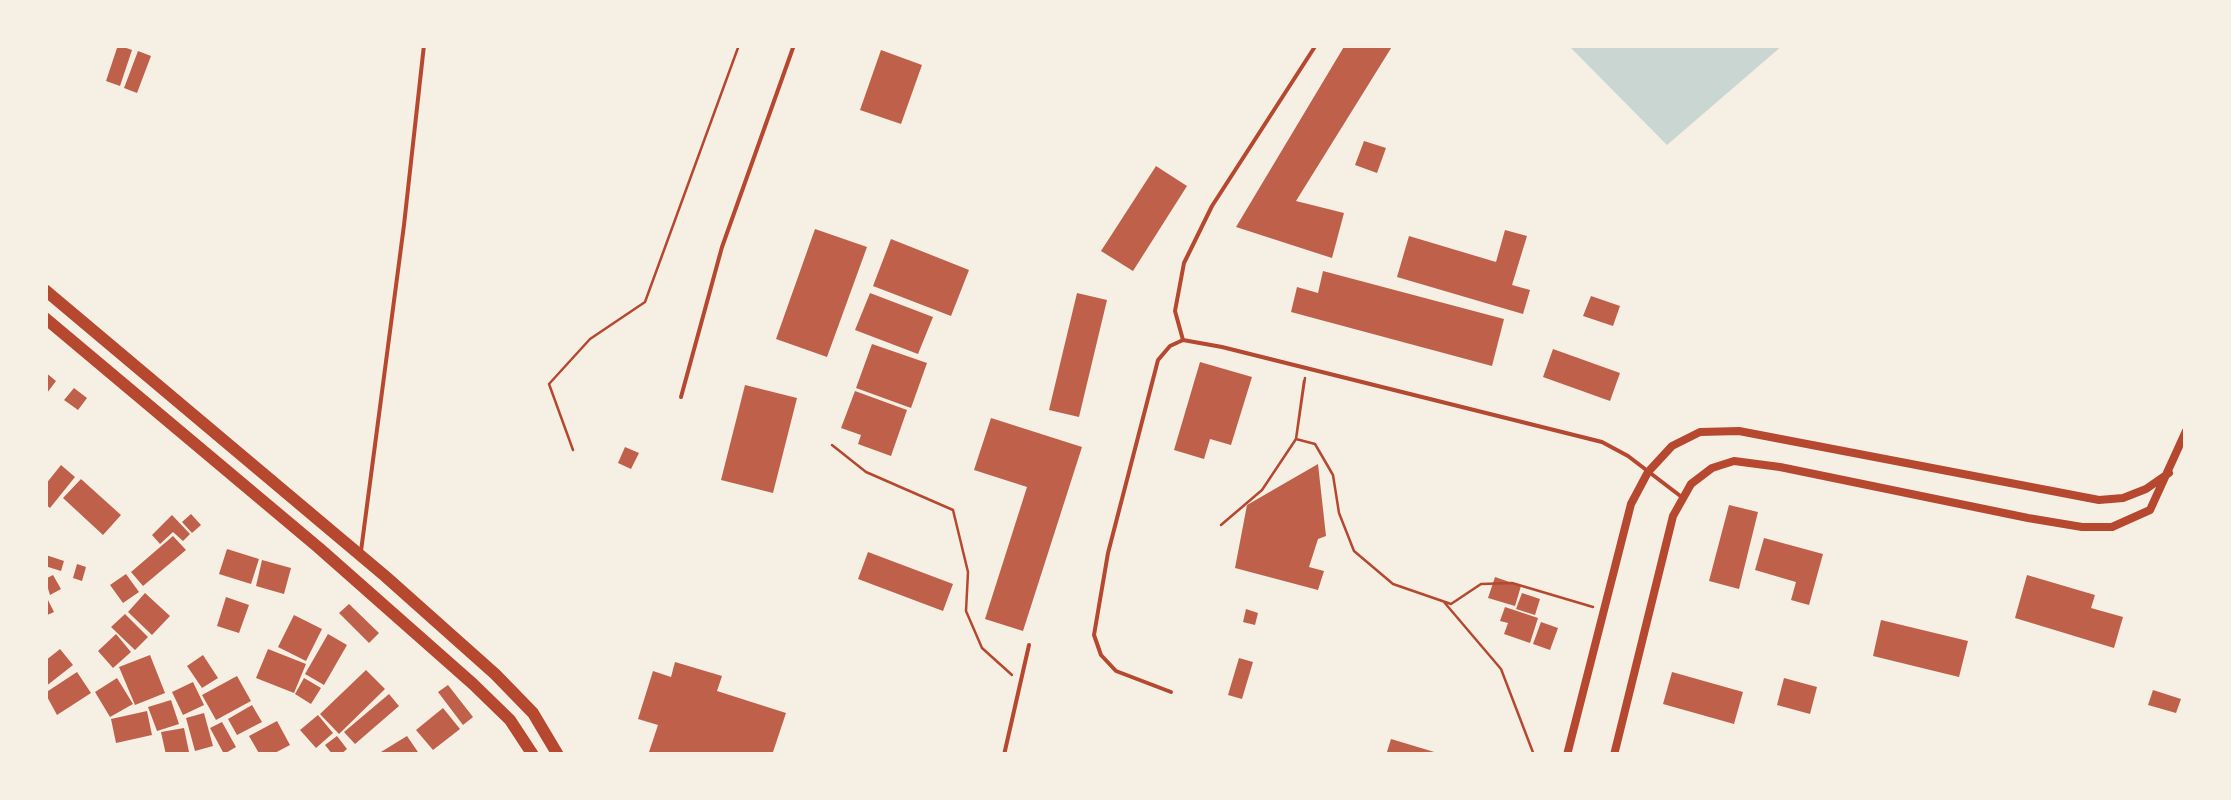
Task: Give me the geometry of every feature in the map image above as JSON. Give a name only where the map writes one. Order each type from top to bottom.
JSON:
[{"type":"main road","points":[[45,290],[496,674],[533,713],[558,755]]},
{"type":"main road","points":[[45,318],[474,684],[510,720],[533,755]]},
{"type":"street","points":[[1568,755],[1630,504],[1648,472],[1672,446],[1700,432],[1739,431],[2099,500],[2122,498],[2146,489],[2170,473]]},
{"type":"street","points":[[1614,755],[1673,516],[1691,484],[1712,468],[1734,461],[1780,467],[2046,521],[2082,527],[2112,526],[2150,510],[2186,431]]},
{"type":"lane","points":[[361,556],[424,45]]},
{"type":"lane","points":[[682,397],[722,247],[794,45]]},
{"type":"lane","points":[[1183,340],[1176,311],[1184,263],[1212,206],[1316,45]]},
{"type":"lane","points":[[1170,692],[1116,671],[1101,654],[1094,635],[1108,553],[1158,360],[1170,346],[1183,340],[1602,442],[1628,456],[1683,498]]},
{"type":"lane","points":[[1004,755],[1029,645]]},
{"type":"path","points":[[573,450],[550,384],[590,339],[645,302],[739,45]]},
{"type":"path","points":[[1220,526],[1262,490],[1296,440],[1306,368]]},
{"type":"path","points":[[1296,440],[1315,444],[1333,475],[1339,513],[1354,550],[1393,584],[1452,604],[1481,584],[1512,583],[1604,610]]},
{"type":"path","points":[[832,445],[866,472],[952,510],[968,572],[966,611],[982,648],[1020,682]]},
{"type":"path","points":[[1443,601],[1501,668],[1534,755]]},
{"type":"shaded area","points":[[1568,45],[1783,45],[1667,145]]},
{"type":"building","points":[[118,45],[132,50],[120,86],[106,81]]},
{"type":"building","points":[[1345,45],[1393,45],[1296,201],[1344,213],[1332,258],[1236,227]]},
{"type":"building","points":[[881,50],[922,65],[901,124],[860,110]]},
{"type":"building","points":[[138,51],[151,56],[137,93],[124,88]]},
{"type":"building","points":[[1364,141],[1386,148],[1377,173],[1355,165]]},
{"type":"building","points":[[1156,166],[1187,186],[1133,271],[1101,251]]},
{"type":"building","points":[[815,229],[867,247],[827,357],[776,339]]},
{"type":"building","points":[[1505,230],[1527,236],[1512,285],[1530,290],[1523,314],[1397,277],[1409,236],[1496,262]]},
{"type":"building","points":[[891,239],[969,270],[951,316],[873,286]]},
{"type":"building","points":[[1323,271],[1504,319],[1492,366],[1291,312],[1297,287],[1318,293]]},
{"type":"building","points":[[870,293],[933,317],[918,354],[855,330]]},
{"type":"building","points":[[1077,293],[1107,300],[1079,417],[1049,410]]},
{"type":"building","points":[[1591,296],[1620,306],[1613,326],[1583,316]]},
{"type":"building","points":[[872,344],[927,363],[911,408],[856,388]]},
{"type":"building","points":[[1553,349],[1620,373],[1610,401],[1543,377]]},
{"type":"building","points":[[1200,362],[1252,377],[1231,445],[1210,439],[1204,459],[1174,450]]},
{"type":"building","points":[[45,372],[56,381],[47,393],[45,391]]},
{"type":"building","points":[[745,385],[797,398],[773,493],[721,480]]},
{"type":"building","points":[[74,388],[87,398],[78,410],[64,400]]},
{"type":"building","points":[[855,391],[907,410],[891,456],[858,444],[861,435],[841,428]]},
{"type":"building","points":[[991,418],[1082,447],[1023,631],[985,619],[1027,487],[974,470]]},
{"type":"building","points":[[625,447],[639,453],[631,469],[618,463]]},
{"type":"building","points":[[1318,464],[1326,536],[1318,539],[1309,567],[1324,571],[1318,590],[1235,568],[1247,505]]},
{"type":"building","points":[[61,465],[75,477],[50,508],[45,504],[45,485]]},
{"type":"building","points":[[81,479],[121,515],[103,535],[63,498]]},
{"type":"building","points":[[1729,505],[1758,512],[1739,589],[1709,581]]},
{"type":"building","points":[[191,514],[201,525],[192,533],[182,522]]},
{"type":"building","points":[[172,515],[190,534],[183,541],[173,532],[160,544],[152,535]]},
{"type":"building","points":[[173,536],[186,550],[143,586],[131,572]]},
{"type":"building","points":[[1764,538],[1823,554],[1809,605],[1791,600],[1796,582],[1755,570]]},
{"type":"building","points":[[227,549],[259,559],[251,584],[219,574]]},
{"type":"building","points":[[868,552],[953,584],[943,611],[858,579]]},
{"type":"building","points":[[46,555],[64,561],[61,571],[45,566]]},
{"type":"building","points":[[262,560],[291,568],[284,594],[256,586]]},
{"type":"building","points":[[77,564],[86,567],[82,581],[73,578]]},
{"type":"building","points":[[126,574],[139,592],[123,603],[110,585]]},
{"type":"building","points":[[53,575],[61,589],[50,595],[45,579]]},
{"type":"building","points":[[2027,575],[2095,595],[2091,608],[2123,617],[2114,648],[2015,618]]},
{"type":"building","points":[[1495,577],[1521,586],[1515,606],[1488,598]]},
{"type":"building","points":[[145,593],[170,616],[152,635],[128,612]]},
{"type":"building","points":[[1522,593],[1540,599],[1535,615],[1516,609]]},
{"type":"building","points":[[45,594],[54,612],[45,616]]},
{"type":"building","points":[[226,597],[249,605],[239,633],[217,626]]},
{"type":"building","points":[[349,604],[379,633],[369,643],[339,613]]},
{"type":"building","points":[[1505,607],[1538,618],[1530,643],[1504,634],[1508,623],[1500,621]]},
{"type":"building","points":[[1246,609],[1258,613],[1255,625],[1243,622]]},
{"type":"building","points":[[125,614],[148,637],[135,650],[111,627]]},
{"type":"building","points":[[294,615],[322,629],[306,661],[278,647]]},
{"type":"building","points":[[1881,620],[1968,641],[1959,677],[1873,656]]},
{"type":"building","points":[[1541,622],[1558,628],[1550,650],[1533,644]]},
{"type":"building","points":[[116,634],[131,652],[113,668],[98,651]]},
{"type":"building","points":[[328,634],[347,645],[324,685],[305,674]]},
{"type":"building","points":[[60,649],[73,665],[45,687],[45,661]]},
{"type":"building","points":[[268,649],[306,664],[294,693],[256,678]]},
{"type":"building","points":[[150,655],[165,693],[135,705],[119,667]]},
{"type":"building","points":[[203,655],[218,678],[202,688],[187,666]]},
{"type":"building","points":[[1239,658],[1253,662],[1242,699],[1228,695]]},
{"type":"building","points":[[675,662],[722,676],[717,691],[786,713],[772,755],[648,755],[658,725],[638,719],[653,671],[671,677]]},
{"type":"building","points":[[366,670],[385,689],[339,734],[320,714]]},
{"type":"building","points":[[77,672],[91,693],[57,715],[45,693]]},
{"type":"building","points":[[1672,672],[1743,692],[1734,724],[1663,704]]},
{"type":"building","points":[[237,676],[251,701],[216,720],[202,695]]},
{"type":"building","points":[[117,678],[133,704],[110,717],[95,692]]},
{"type":"building","points":[[304,678],[321,688],[311,704],[295,694]]},
{"type":"building","points":[[1784,678],[1817,687],[1810,714],[1777,705]]},
{"type":"building","points":[[193,682],[204,705],[183,715],[172,692]]},
{"type":"building","points":[[448,685],[473,717],[463,725],[438,692]]},
{"type":"building","points":[[2153,690],[2181,699],[2176,713],[2148,705]]},
{"type":"building","points":[[389,694],[399,706],[355,744],[344,732]]},
{"type":"building","points":[[171,700],[179,724],[157,731],[148,707]]},
{"type":"building","points":[[252,705],[262,722],[237,735],[228,719]]},
{"type":"building","points":[[443,708],[460,729],[433,750],[416,730]]},
{"type":"building","points":[[147,711],[152,735],[116,743],[111,719]]},
{"type":"building","points":[[204,713],[213,746],[195,751],[186,718]]},
{"type":"building","points":[[318,715],[333,733],[316,748],[300,730]]},
{"type":"building","points":[[277,721],[290,745],[271,755],[260,755],[249,736]]},
{"type":"building","points":[[222,722],[236,747],[224,754],[210,728]]},
{"type":"building","points":[[184,728],[189,752],[166,755],[161,732]]},
{"type":"building","points":[[337,736],[347,749],[333,755],[325,745]]},
{"type":"building","points":[[407,736],[420,755],[376,755]]},
{"type":"building","points":[[1391,739],[1441,754],[1441,755],[1386,755]]}]
